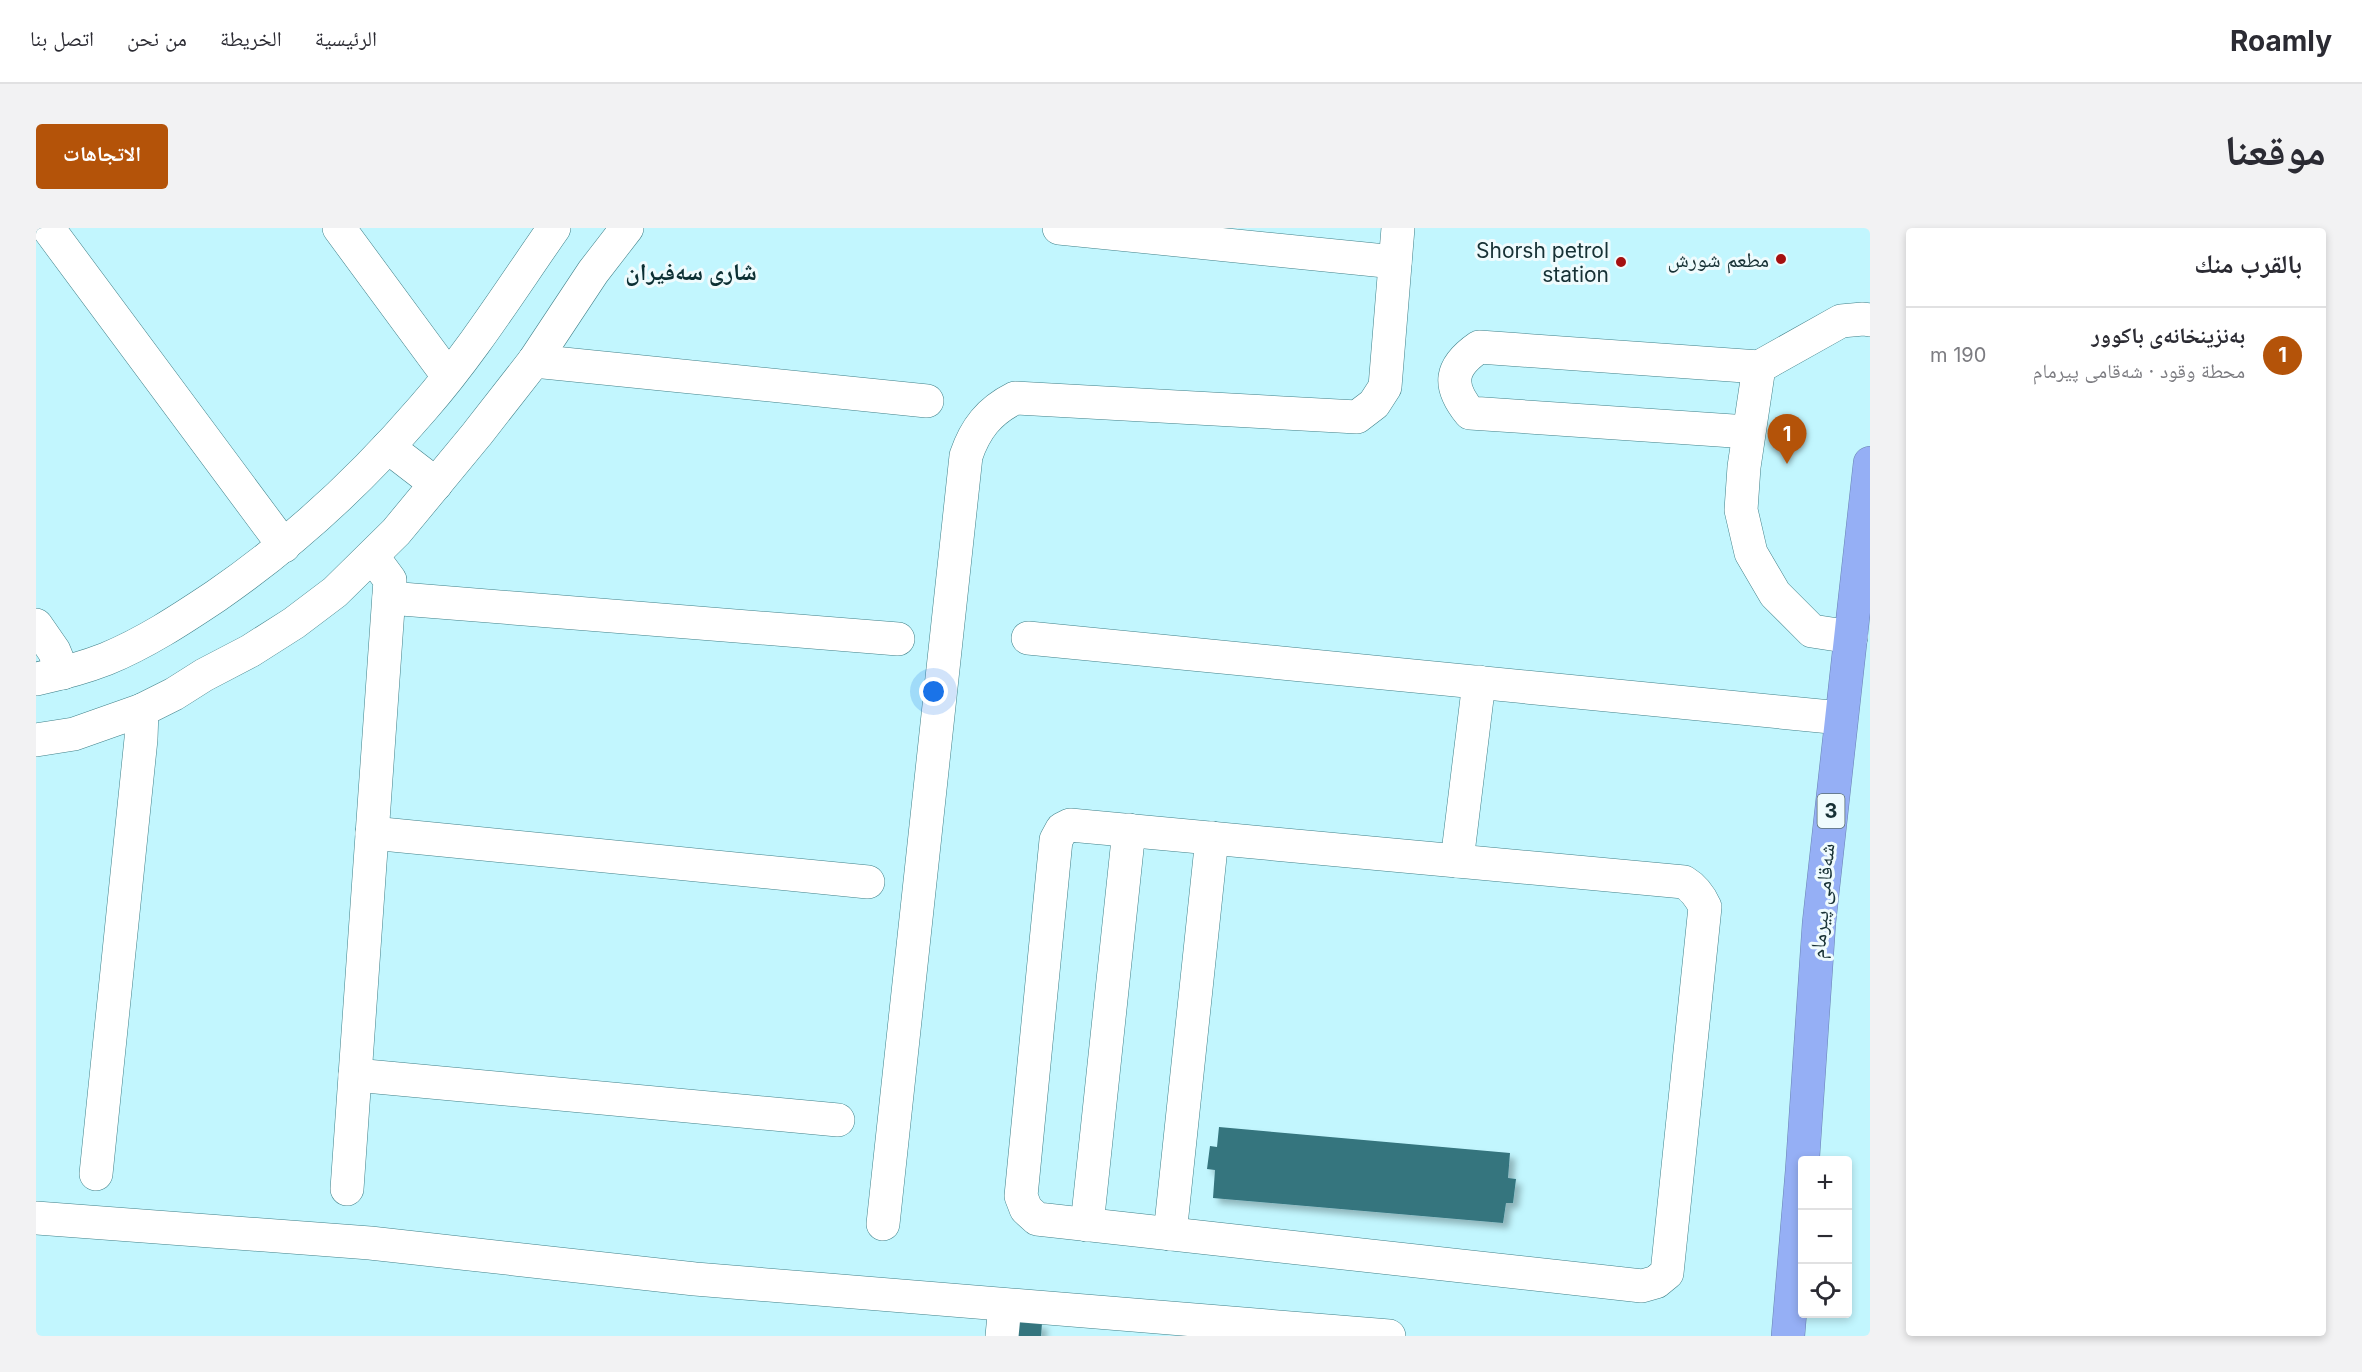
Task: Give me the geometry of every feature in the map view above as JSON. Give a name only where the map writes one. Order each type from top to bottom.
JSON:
[{"type":"highway","name":"شەقامی پیرمام","points":[[1788,1336],[1819,923],[1870,463]]},
{"type":"street","points":[[48,228],[284,546]]},
{"type":"street","points":[[339,228],[448,376]]},
{"type":"street","points":[[36,626],[54,651],[50,676],[104,660],[170,627],[284,546],[334,501],[388,447],[448,376],[554,228]]},
{"type":"street","points":[[36,740],[74,734],[142,710],[250,651],[294,624],[336,592],[374,557],[436,484],[534,361],[593,272],[627,228]]},
{"type":"street","points":[[1059,228],[1395,262]]},
{"type":"street","points":[[883,1224],[966,456],[975,432],[992,412],[1015,398],[1357,417],[1374,404],[1385,387],[1398,228]]},
{"type":"street","points":[[1748,432],[1470,413],[1458,396],[1454,378],[1461,359],[1479,347],[1759,367],[1841,321],[1863,319],[1870,321]]},
{"type":"street","points":[[534,361],[927,401]]},
{"type":"street","points":[[1759,367],[1748,432],[1741,510],[1752,553],[1775,594],[1812,631],[1851,637]]},
{"type":"street","points":[[388,447],[436,484]]},
{"type":"street","points":[[347,1189],[390,580],[374,557]]},
{"type":"street","points":[[389,598],[898,639]]},
{"type":"street","points":[[1028,638],[1841,718]]},
{"type":"street","points":[[1457,861],[1479,682]]},
{"type":"street","points":[[96,1174],[141,739],[142,710]]},
{"type":"street","points":[[1070,825],[1212,838],[1684,882],[1695,891],[1705,907],[1667,1273],[1656,1282],[1642,1286],[1037,1219],[1026,1209],[1021,1196],[1056,840],[1062,829],[1070,825]]},
{"type":"street","points":[[1087,1225],[1129,830]]},
{"type":"street","points":[[372,833],[868,882]]},
{"type":"street","points":[[1170,1234],[1212,838]]},
{"type":"street","points":[[355,1076],[838,1120]]},
{"type":"street","points":[[36,1218],[370,1243],[695,1279],[1004,1320],[1389,1336]]},
{"type":"building","points":[[1219,1127],[1510,1153],[1508,1178],[1516,1179],[1513,1203],[1506,1203],[1503,1223],[1213,1198],[1215,1170],[1207,1169],[1210,1146],[1217,1147]]},
{"type":"building","points":[[1014,1322],[1042,1323],[1041,1336],[1013,1336]]},
{"type":"place","name":"مطعم شورش","points":[[1781,259]]},
{"type":"place","name":"Shorsh petrol station","points":[[1621,262]]},
{"type":"place","name":"بەنزینخانەی باکوور","points":[[1787,464]]},
{"type":"district","name":"شاری سەفیران","points":[[691,271]]}]
